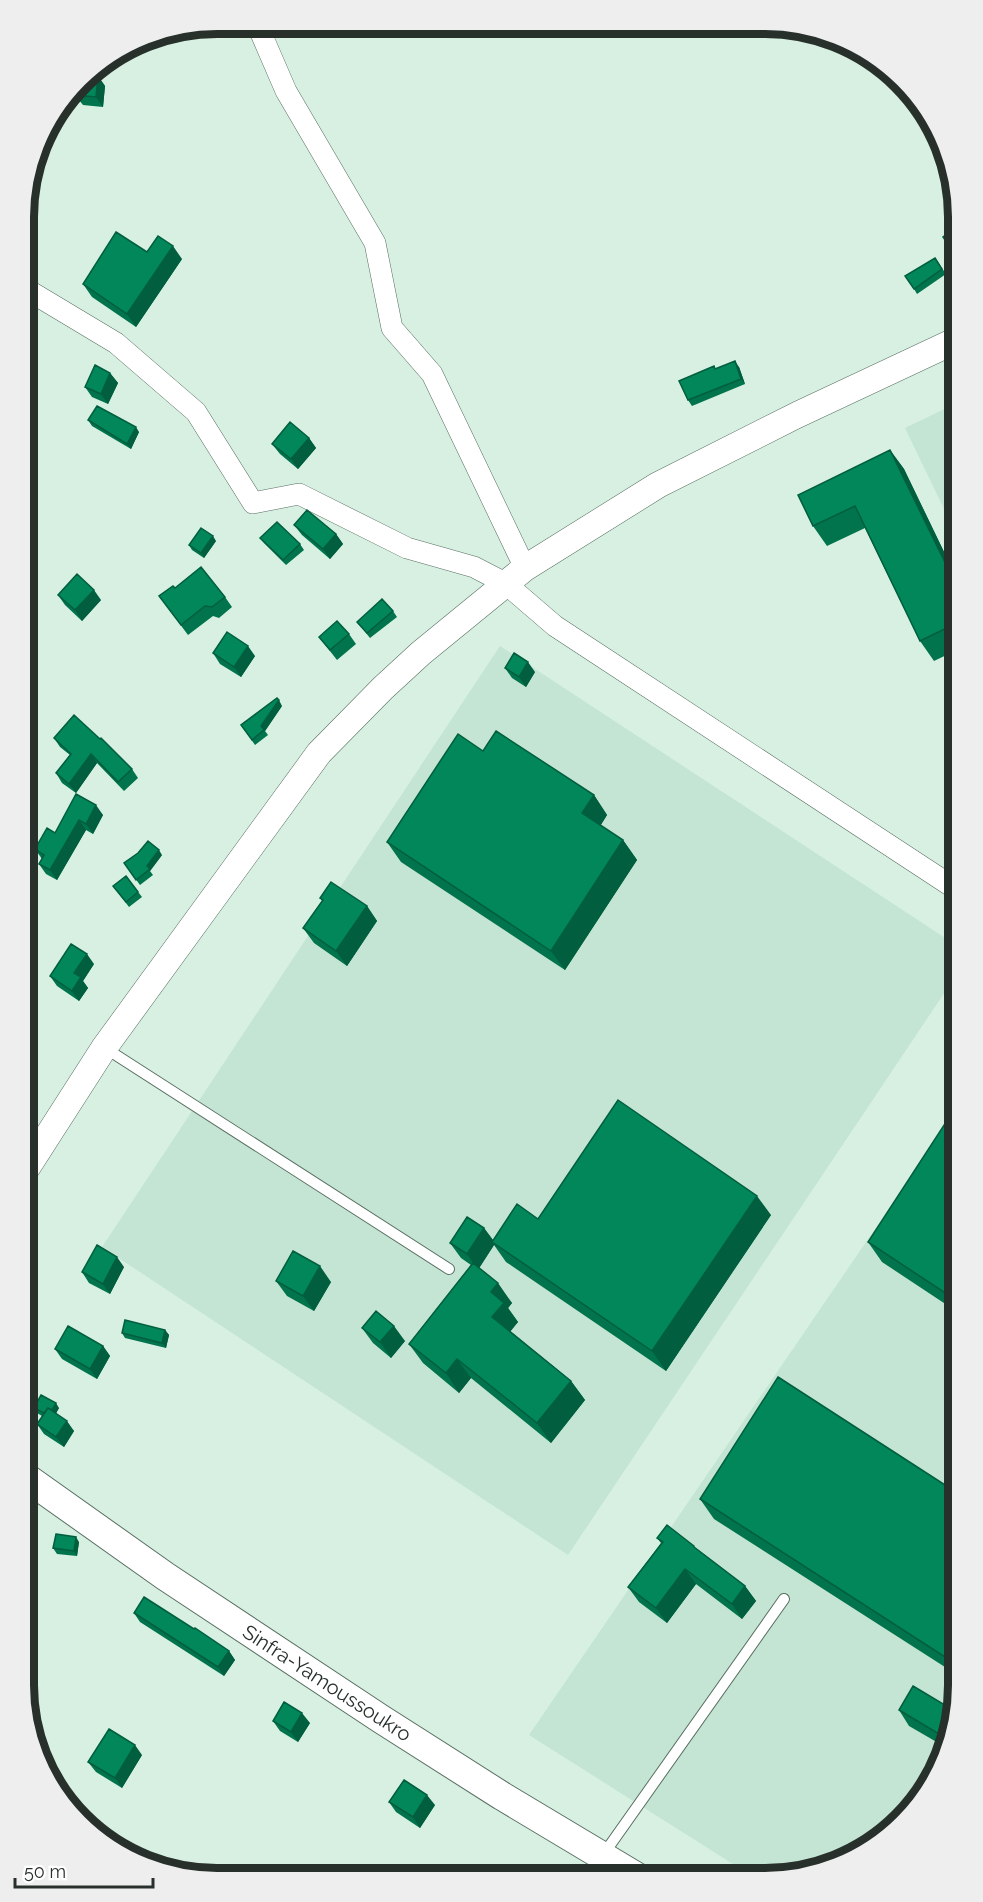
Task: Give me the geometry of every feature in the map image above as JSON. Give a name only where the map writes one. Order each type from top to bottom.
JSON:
[{"type":"main road","name":"Sinfra-Yamoussoukro","points":[[34,1483],[165,1576],[381,1719],[502,1796],[623,1868]]},
{"type":"street","points":[[261,34],[286,91],[375,243],[392,328],[432,374],[525,568]]},
{"type":"street","points":[[34,294],[116,343],[196,412],[253,503],[299,494],[406,548],[474,567],[505,583],[555,626],[948,884]]},
{"type":"street","points":[[34,1156],[105,1048],[319,753],[383,688],[422,653],[525,568],[658,484],[948,344]]},
{"type":"lane","points":[[105,1048],[448,1269]]},
{"type":"lane","points":[[603,1855],[784,1599]]},
{"type":"shaded area","points":[[948,407],[948,517],[905,428]]},
{"type":"shaded area","points":[[500,646],[948,940],[948,987],[568,1555],[102,1247]]},
{"type":"shaded area","points":[[948,1122],[948,1697],[939,1743],[930,1766],[911,1796],[877,1830],[847,1849],[824,1858],[790,1866],[739,1868],[529,1735]]},
{"type":"building","points":[[98,79],[96,97],[81,96]]},
{"type":"building","points":[[116,232],[147,252],[158,236],[173,246],[127,314],[83,284]]},
{"type":"building","points":[[948,233],[948,244],[943,237]]},
{"type":"building","points":[[935,258],[942,269],[914,289],[905,276]]},
{"type":"building","points":[[735,361],[741,379],[688,400],[679,381],[714,366],[715,369]]},
{"type":"building","points":[[95,365],[110,373],[101,394],[85,387]]},
{"type":"building","points":[[97,406],[136,427],[127,444],[88,420]]},
{"type":"building","points":[[290,422],[309,438],[291,459],[272,444]]},
{"type":"building","points":[[890,450],[948,569],[948,627],[920,641],[855,506],[813,526],[798,495]]},
{"type":"building","points":[[307,510],[336,534],[323,549],[294,525]]},
{"type":"building","points":[[277,522],[300,544],[283,560],[260,538]]},
{"type":"building","points":[[201,528],[213,536],[201,553],[189,545]]},
{"type":"building","points":[[201,567],[225,597],[212,607],[205,606],[181,625],[159,596],[173,586],[175,588]]},
{"type":"building","points":[[77,574],[94,590],[75,610],[58,595]]},
{"type":"building","points":[[382,599],[393,611],[367,633],[357,622]]},
{"type":"building","points":[[337,621],[349,634],[330,650],[319,637]]},
{"type":"building","points":[[227,632],[248,646],[234,667],[213,653]]},
{"type":"building","points":[[514,653],[528,662],[519,677],[505,668]]},
{"type":"building","points":[[277,698],[279,700],[261,726],[264,730],[252,740],[241,725]]},
{"type":"building","points":[[74,715],[132,769],[118,782],[91,754],[69,784],[56,773],[71,754],[54,738]]},
{"type":"building","points":[[496,731],[594,795],[582,813],[623,840],[551,951],[387,842],[458,734],[483,751]]},
{"type":"building","points":[[76,794],[96,805],[86,824],[79,820],[50,870],[39,864],[44,855],[35,849],[47,828],[55,833]]},
{"type":"building","points":[[148,841],[159,850],[147,866],[150,869],[136,880],[124,863],[138,853]]},
{"type":"building","points":[[126,876],[138,892],[126,902],[113,886]]},
{"type":"building","points":[[331,882],[367,906],[336,951],[303,928],[323,900],[320,898]]},
{"type":"building","points":[[71,944],[87,954],[74,973],[81,977],[72,991],[50,976]]},
{"type":"building","points":[[618,1100],[757,1196],[652,1351],[492,1242],[517,1204],[538,1219]]},
{"type":"building","points":[[948,1119],[948,1295],[868,1242]]},
{"type":"building","points":[[467,1217],[484,1228],[467,1254],[450,1243]]},
{"type":"building","points":[[97,1245],[117,1257],[103,1284],[82,1272]]},
{"type":"building","points":[[293,1251],[320,1266],[303,1296],[276,1281]]},
{"type":"building","points":[[473,1263],[498,1283],[491,1292],[504,1303],[492,1317],[571,1381],[537,1423],[457,1359],[446,1373],[409,1344]]},
{"type":"building","points":[[376,1311],[394,1326],[380,1342],[362,1328]]},
{"type":"building","points":[[125,1320],[165,1330],[162,1343],[122,1333]]},
{"type":"building","points":[[68,1326],[103,1346],[90,1369],[55,1349]]},
{"type":"building","points":[[778,1377],[948,1487],[948,1659],[700,1499]]},
{"type":"building","points":[[41,1395],[56,1403],[52,1410],[48,1408],[44,1413],[34,1408]]},
{"type":"building","points":[[48,1408],[67,1421],[56,1437],[37,1424]]},
{"type":"building","points":[[667,1525],[745,1586],[732,1604],[685,1569],[656,1608],[628,1587],[663,1542],[657,1538]]},
{"type":"building","points":[[56,1534],[76,1537],[74,1551],[53,1548]]},
{"type":"building","points":[[144,1597],[229,1651],[218,1667],[134,1613]]},
{"type":"building","points":[[913,1686],[947,1706],[941,1735],[899,1710]]},
{"type":"building","points":[[284,1702],[302,1713],[291,1732],[273,1721]]},
{"type":"building","points":[[109,1729],[135,1745],[115,1778],[88,1762]]},
{"type":"building","points":[[404,1780],[427,1795],[413,1817],[389,1802]]}]
